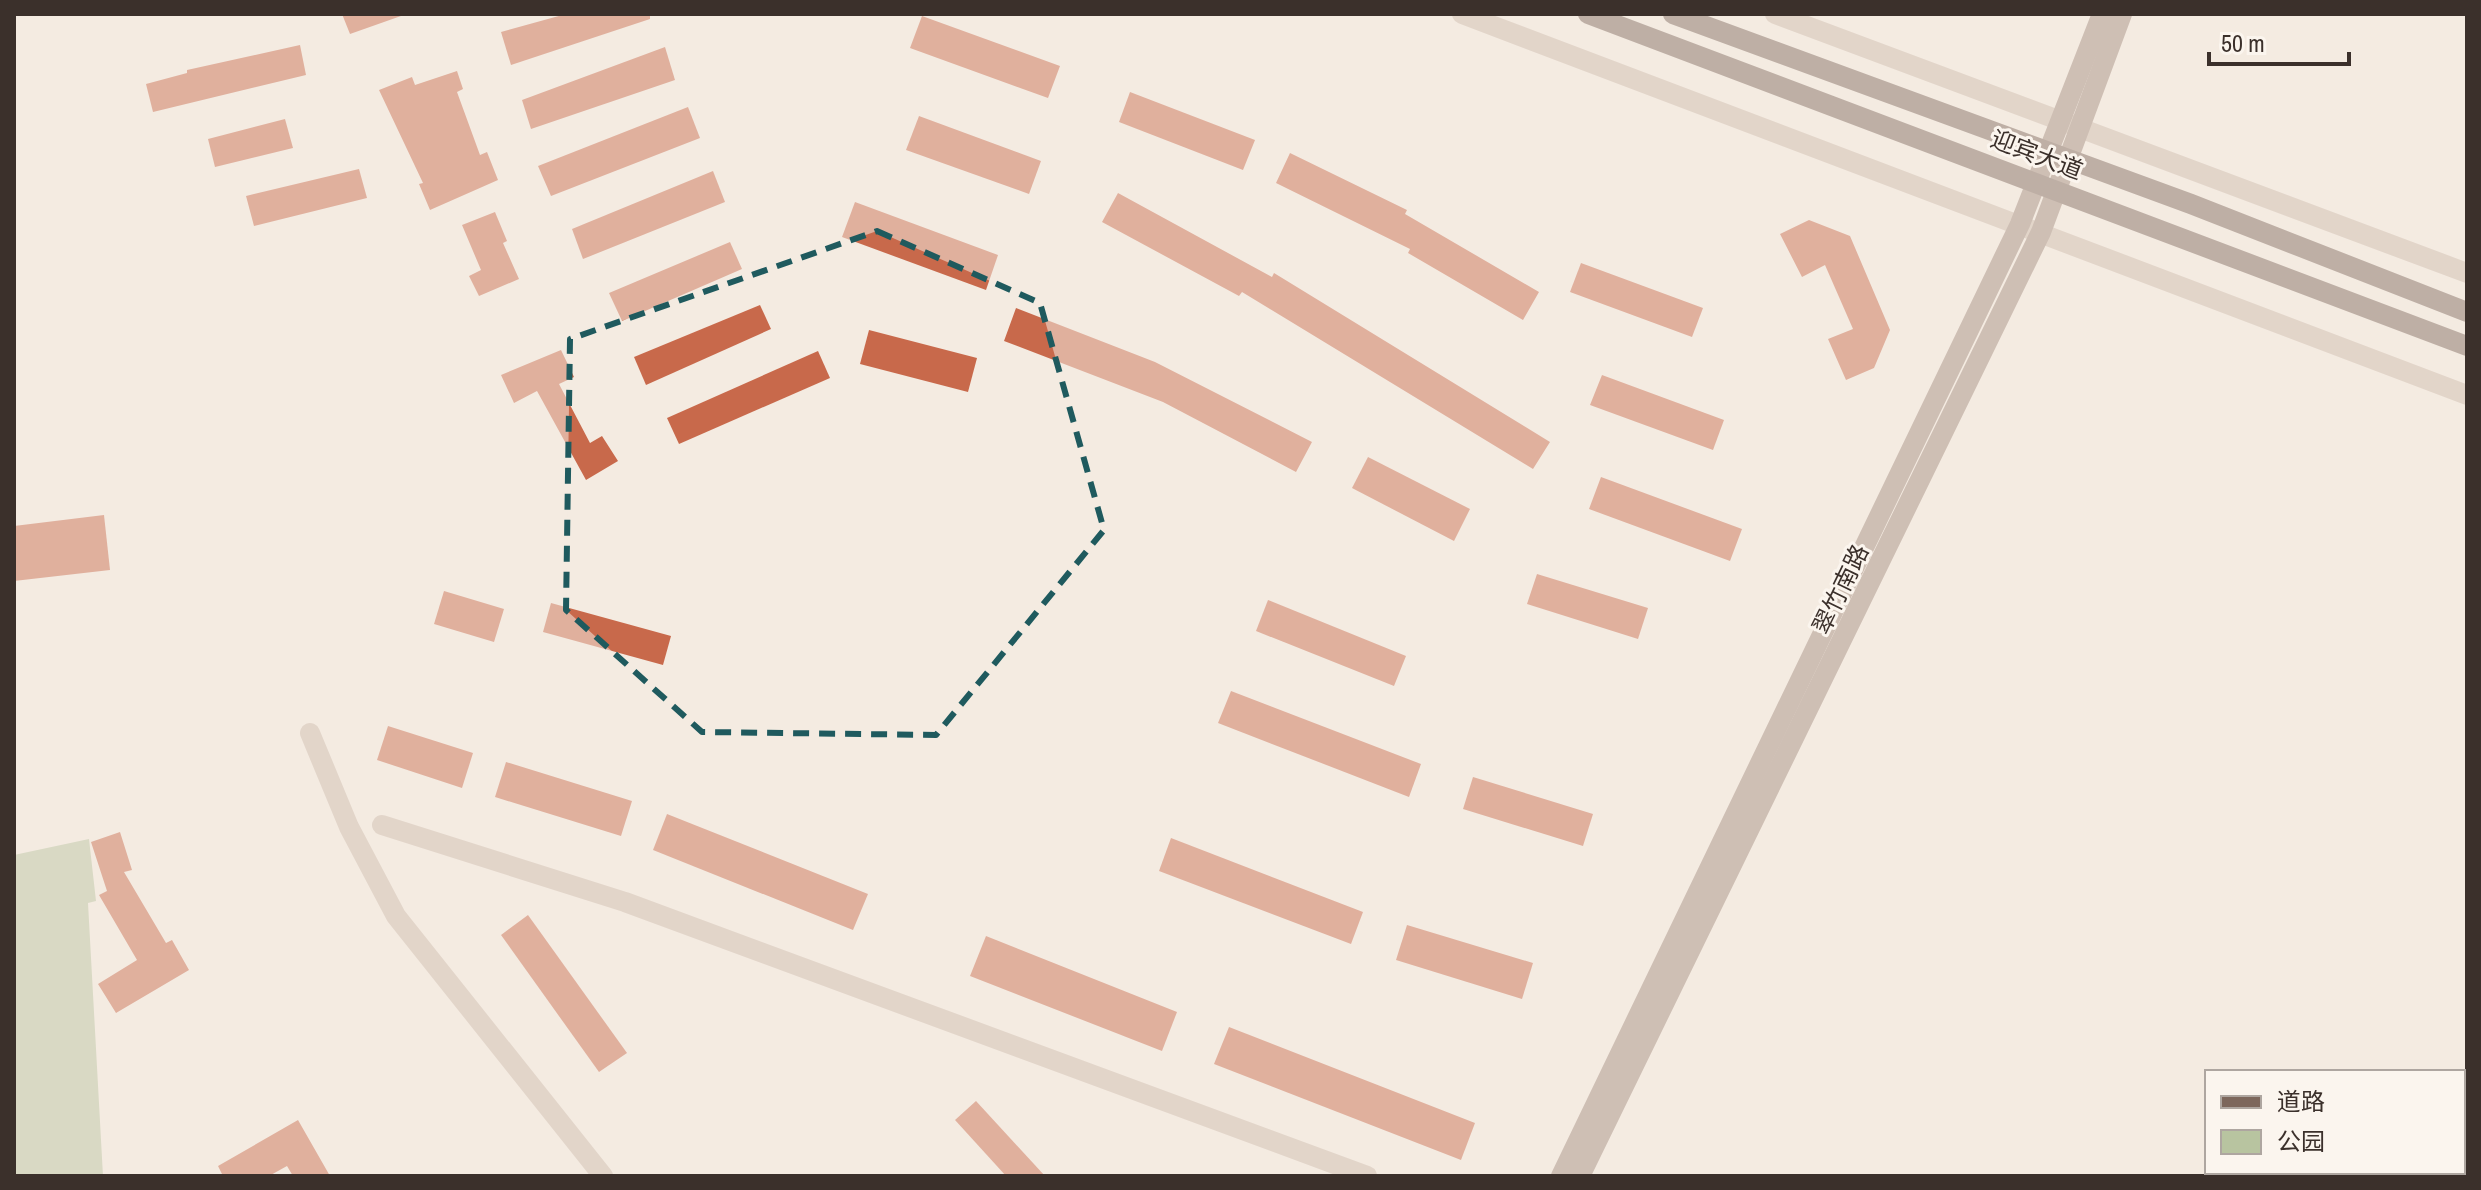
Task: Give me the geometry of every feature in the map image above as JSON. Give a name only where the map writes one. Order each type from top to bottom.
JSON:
[{"type":"main road","name":"迎宾大道","points":[[1588,14],[2037,181],[2467,346]]},
{"type":"main road","name":"迎宾大道","points":[[1673,14],[2191,204],[2467,312]]},
{"type":"main road","name":"翠竹南路","points":[[2070,125],[2102,14]]},
{"type":"main road","name":"翠竹南路","points":[[1561,1176],[2020,224],[2037,181],[2058,156],[2122,14]]},
{"type":"main road","name":"翠竹南路","points":[[1580,1176],[2041,232],[2058,190],[2058,156]]},
{"type":"street","points":[[1462,14],[2467,395]]},
{"type":"street","points":[[1775,14],[2467,273]]},
{"type":"street","points":[[310,733],[349,827],[396,916],[603,1176]]},
{"type":"street","points":[[382,825],[625,902],[1367,1176]]},
{"type":"highlighted area","points":[[877,231],[1040,303],[1104,530],[936,735],[702,732],[566,610],[570,339]]},
{"type":"green space","points":[[89,839],[96,901],[88,903],[103,1176],[14,1176],[14,855]]},
{"type":"building","points":[[342,14],[401,14],[401,16],[350,34]]},
{"type":"building","points":[[566,14],[650,14],[650,19],[511,65],[501,32]]},
{"type":"building","points":[[922,16],[1060,66],[1048,98],[910,48]]},
{"type":"building","points":[[300,45],[306,75],[153,112],[146,84],[187,73],[187,70]]},
{"type":"building","points":[[665,47],[675,80],[531,129],[522,100]]},
{"type":"building","points":[[457,71],[463,89],[457,92],[480,155],[487,152],[498,180],[430,210],[419,184],[423,183],[379,90],[412,77],[415,85]]},
{"type":"building","points":[[1130,92],[1255,140],[1243,170],[1119,122]]},
{"type":"building","points":[[688,107],[700,138],[551,196],[538,166]]},
{"type":"building","points":[[919,116],[1041,161],[1029,194],[906,150]]},
{"type":"building","points":[[285,119],[293,148],[215,167],[208,139]]},
{"type":"building","points":[[1290,153],[1407,210],[1405,214],[1539,292],[1523,320],[1408,253],[1410,249],[1276,183]]},
{"type":"building","points":[[359,169],[367,198],[254,226],[246,196]]},
{"type":"building","points":[[713,171],[725,202],[583,259],[572,229]]},
{"type":"building","points":[[1118,193],[1272,277],[1274,273],[1550,442],[1533,469],[1242,292],[1239,296],[1102,222]]},
{"type":"building","points":[[855,202],[998,255],[986,290],[842,237]]},
{"type":"building","points":[[495,212],[507,241],[503,243],[519,279],[479,296],[469,276],[481,270],[462,225]]},
{"type":"building","points":[[1809,220],[1850,236],[1890,330],[1874,368],[1846,380],[1828,339],[1853,329],[1825,265],[1802,277],[1780,234]]},
{"type":"building","points":[[730,242],[742,269],[622,321],[609,293]]},
{"type":"building","points":[[1581,263],[1703,308],[1692,337],[1570,292]]},
{"type":"building","points":[[760,305],[771,329],[646,385],[634,357]]},
{"type":"building","points":[[1016,308],[1155,362],[1312,442],[1296,472],[1163,402],[1004,341]]},
{"type":"building","points":[[869,330],[977,358],[968,392],[860,364]]},
{"type":"building","points":[[561,350],[574,377],[559,384],[590,443],[602,436],[618,461],[586,480],[537,391],[514,403],[501,375]]},
{"type":"building","points":[[818,351],[830,378],[679,444],[667,418]]},
{"type":"building","points":[[1602,375],[1724,420],[1713,450],[1590,405]]},
{"type":"building","points":[[1368,457],[1470,509],[1454,541],[1352,488]]},
{"type":"building","points":[[1601,477],[1742,529],[1730,561],[1589,509]]},
{"type":"building","points":[[104,515],[110,570],[14,581],[14,526]]},
{"type":"building","points":[[1537,574],[1648,608],[1638,639],[1527,604]]},
{"type":"building","points":[[444,591],[504,609],[494,642],[434,624]]},
{"type":"building","points":[[1268,600],[1406,656],[1394,686],[1256,631]]},
{"type":"building","points":[[551,603],[671,636],[663,665],[543,632]]},
{"type":"building","points":[[1231,691],[1421,764],[1409,797],[1218,723]]},
{"type":"building","points":[[388,726],[473,753],[462,788],[377,760]]},
{"type":"building","points":[[506,762],[632,801],[621,836],[495,797]]},
{"type":"building","points":[[1473,777],[1593,814],[1583,846],[1463,809]]},
{"type":"building","points":[[667,814],[868,894],[853,930],[653,850]]},
{"type":"building","points":[[120,832],[132,870],[124,872],[166,943],[172,940],[189,970],[116,1013],[98,984],[137,960],[99,895],[107,891],[91,842]]},
{"type":"building","points":[[1171,838],[1363,912],[1351,944],[1159,871]]},
{"type":"building","points":[[528,915],[627,1053],[599,1072],[501,935]]},
{"type":"building","points":[[1407,925],[1533,963],[1522,999],[1396,960]]},
{"type":"building","points":[[986,936],[1177,1012],[1162,1051],[970,976]]},
{"type":"building","points":[[1229,1027],[1475,1123],[1461,1160],[1214,1064]]},
{"type":"building","points":[[976,1101],[1045,1176],[1006,1176],[955,1120]]},
{"type":"building","points":[[298,1120],[330,1176],[293,1176],[287,1166],[269,1176],[223,1176],[218,1166]]}]
